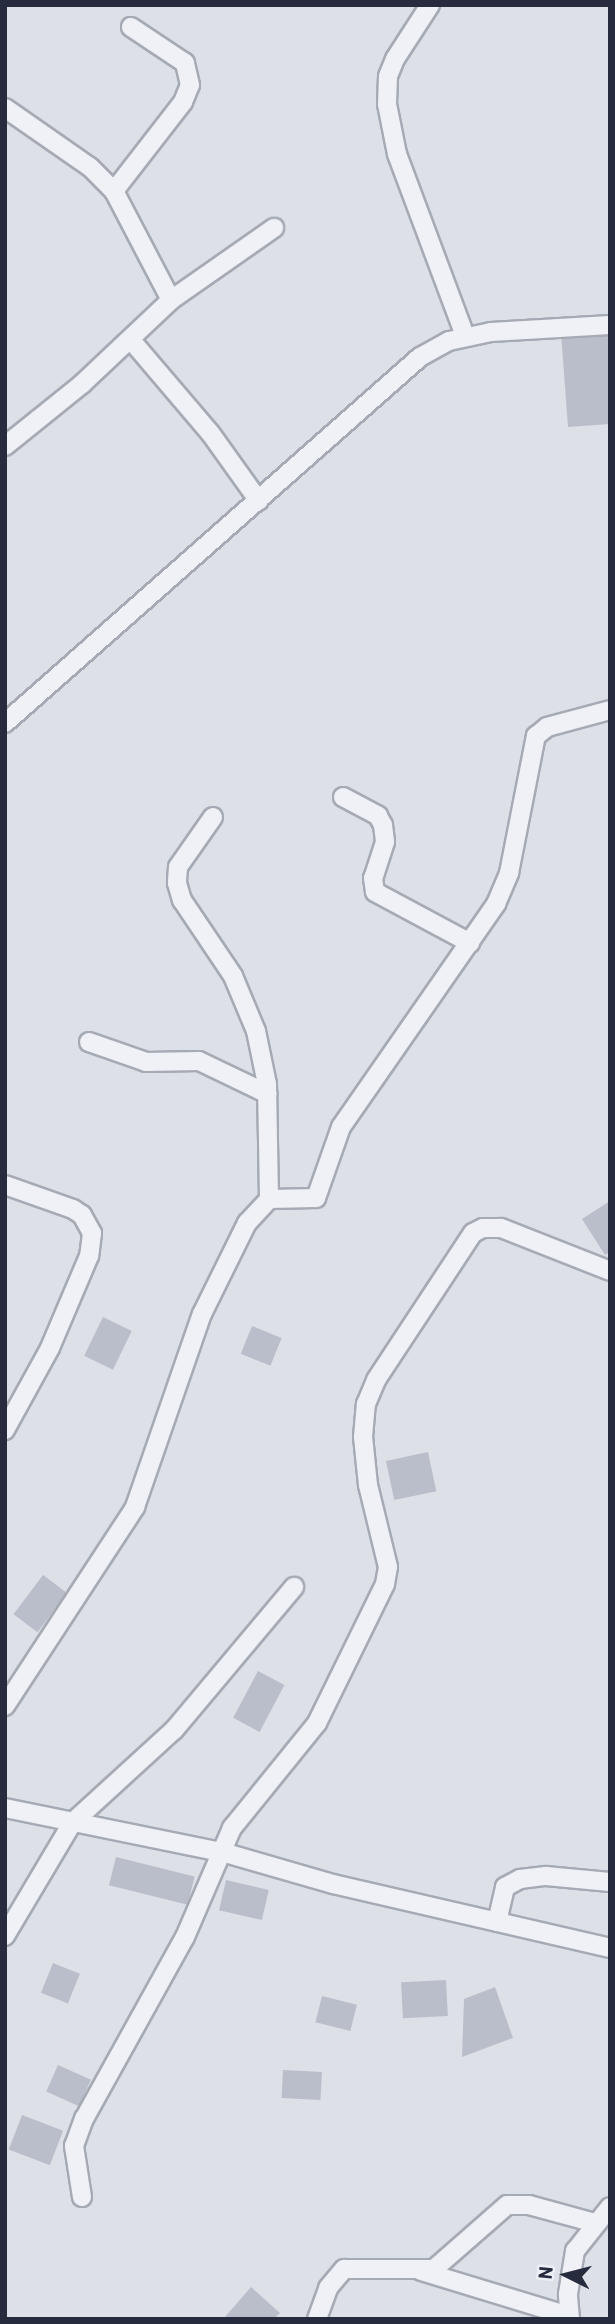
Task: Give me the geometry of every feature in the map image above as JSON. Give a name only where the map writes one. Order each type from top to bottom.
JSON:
[{"type":"street","points":[[430,5],[395,59],[388,76],[387,104],[397,154],[465,336]]},
{"type":"street","points":[[118,199],[183,102],[190,85],[185,63],[131,27]]},
{"type":"street","points":[[5,108],[90,167],[118,199],[172,300]]},
{"type":"street","points":[[5,446],[131,340],[172,300],[274,228]]},
{"type":"street","points":[[5,723],[390,381],[420,358],[465,336],[610,325]]},
{"type":"street","points":[[131,340],[211,434],[259,500]]},
{"type":"street","points":[[269,1199],[316,1198],[341,1127],[496,904],[509,873],[536,736],[547,727],[610,710]]},
{"type":"street","points":[[343,797],[378,816],[383,825],[385,842],[373,878],[374,892],[470,943]]},
{"type":"street","points":[[5,1706],[135,1507],[202,1314],[247,1223],[269,1199],[268,1094],[256,1031],[233,976],[182,900],[177,883],[178,867],[213,817]]},
{"type":"street","points":[[89,1042],[146,1062],[199,1061],[268,1094]]},
{"type":"street","points":[[5,1185],[72,1209],[82,1215],[92,1233],[89,1256],[50,1348],[5,1430]]},
{"type":"street","points":[[82,2197],[74,2154],[81,2126],[156,1994],[243,1812],[317,1723],[385,1584],[388,1567],[368,1485],[363,1437],[366,1404],[376,1380],[473,1233],[501,1228],[610,1271]]},
{"type":"street","points":[[5,1936],[72,1824],[174,1730],[294,1587]]},
{"type":"street","points":[[5,1808],[72,1824],[222,1852],[333,1884],[610,1948]]},
{"type":"street","points":[[497,1922],[505,1887],[520,1879],[546,1876],[610,1882]]},
{"type":"street","points":[[421,2271],[444,2264],[507,2205],[529,2205],[595,2223]]},
{"type":"street","points":[[317,2319],[328,2288],[344,2269],[421,2271],[569,2317],[575,2251],[610,2207]]},
{"type":"building","points":[[610,329],[610,424],[568,427],[561,333]]},
{"type":"building","points":[[610,1201],[610,1252],[605,1255],[582,1219]]},
{"type":"building","points":[[103,1317],[132,1331],[113,1370],[84,1356]]},
{"type":"building","points":[[252,1326],[282,1338],[270,1366],[241,1354]]},
{"type":"building","points":[[428,1452],[436,1491],[394,1500],[386,1461]]},
{"type":"building","points":[[43,1575],[67,1593],[37,1632],[14,1614]]},
{"type":"building","points":[[258,1671],[284,1685],[260,1732],[233,1718]]},
{"type":"building","points":[[116,1857],[195,1877],[188,1905],[109,1885]]},
{"type":"building","points":[[226,1880],[269,1890],[262,1920],[219,1910]]},
{"type":"building","points":[[53,1963],[80,1974],[68,2004],[41,1993]]},
{"type":"building","points":[[446,1980],[448,2016],[403,2018],[401,1982]]},
{"type":"building","points":[[495,1987],[513,2038],[462,2057],[464,1999]]},
{"type":"building","points":[[322,1996],[357,2005],[350,2031],[315,2022]]},
{"type":"building","points":[[58,2065],[91,2080],[79,2106],[46,2091]]},
{"type":"building","points":[[283,2070],[322,2072],[320,2100],[282,2098]]},
{"type":"building","points":[[22,2115],[63,2131],[50,2165],[9,2150]]},
{"type":"building","points":[[251,2287],[280,2313],[274,2319],[225,2317]]}]
